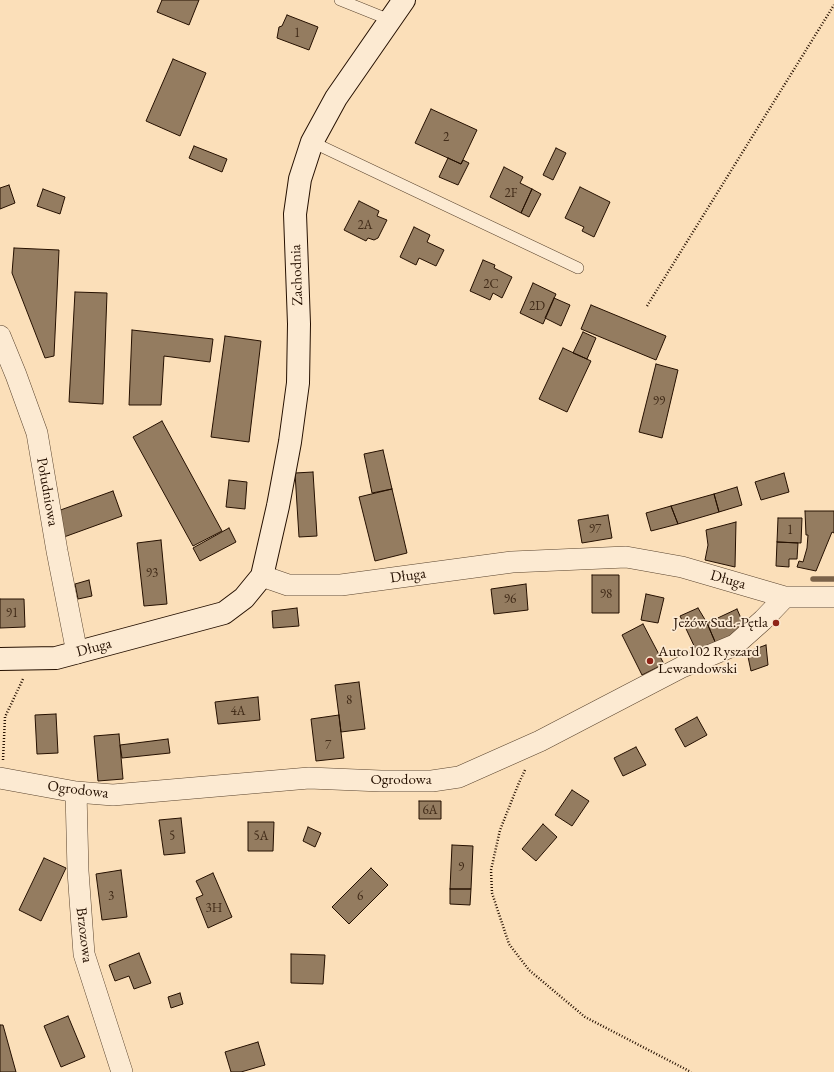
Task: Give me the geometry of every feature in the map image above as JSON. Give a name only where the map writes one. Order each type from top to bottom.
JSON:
[{"type":"street","name":"Zachodnia","points":[[262,576],[278,506],[290,442],[298,383],[299,324],[295,214],[300,179],[312,142],[336,98],[404,0]]},
{"type":"street","name":"Południowa","points":[[0,336],[37,433],[57,551],[77,653]]},
{"type":"street","name":"Długa","points":[[0,659],[56,658],[224,613],[244,598],[262,576],[288,585],[341,585],[512,562],[626,557],[682,567],[785,597],[834,597]]},
{"type":"street","name":"Ogrodowa","points":[[2,769],[76,792],[113,795],[309,778],[381,781],[432,781],[459,778],[540,741],[682,668],[735,645],[763,620],[785,597]]},
{"type":"street","name":"Brzozowa","points":[[76,792],[78,871],[84,954],[122,1072]]},
{"type":"lane","points":[[340,0],[390,20]]},
{"type":"lane","points":[[312,142],[578,268]]},
{"type":"path","points":[[646,306],[834,5]]},
{"type":"path","points":[[2,769],[5,717],[32,659]]},
{"type":"path","points":[[540,741],[518,785],[500,830],[491,870],[492,892],[509,944],[529,970],[585,1018],[691,1072]]},
{"type":"building","points":[[162,0],[199,0],[189,25],[157,12]]},
{"type":"building","points":[[287,15],[318,27],[309,50],[277,38],[279,27],[282,26]]},
{"type":"building","points":[[173,59],[206,73],[180,136],[146,121]]},
{"type":"building","points":[[431,109],[477,130],[461,164],[415,143]]},
{"type":"building","points":[[194,146],[227,159],[222,172],[189,158]]},
{"type":"building","points":[[556,148],[566,153],[553,180],[543,175]]},
{"type":"building","points":[[448,158],[461,164],[463,160],[469,163],[458,185],[439,177]]},
{"type":"building","points":[[504,167],[523,177],[520,183],[532,189],[521,213],[490,197]]},
{"type":"building","points":[[9,185],[15,203],[0,209],[0,188]]},
{"type":"building","points":[[580,187],[610,202],[594,237],[582,231],[584,227],[565,218]]},
{"type":"building","points":[[43,189],[65,197],[60,214],[37,206]]},
{"type":"building","points":[[532,189],[541,194],[529,217],[521,213]]},
{"type":"building","points":[[359,201],[379,211],[377,216],[387,220],[378,238],[374,240],[368,238],[366,241],[344,230]]},
{"type":"building","points":[[414,227],[430,235],[427,242],[444,250],[436,266],[419,258],[416,265],[400,257]]},
{"type":"building","points":[[14,248],[59,250],[54,356],[45,358],[12,273]]},
{"type":"building","points":[[483,260],[495,265],[494,268],[512,277],[502,298],[493,293],[490,300],[470,291]]},
{"type":"building","points":[[533,283],[556,294],[543,324],[520,313]]},
{"type":"building","points":[[75,292],[107,293],[103,404],[69,402]]},
{"type":"building","points":[[554,298],[570,305],[561,326],[545,318]]},
{"type":"building","points":[[591,305],[666,336],[656,360],[581,329]]},
{"type":"building","points":[[132,330],[213,339],[210,362],[164,356],[161,405],[129,405]]},
{"type":"building","points":[[583,332],[596,338],[587,359],[573,353]]},
{"type":"building","points":[[225,336],[261,341],[249,442],[211,437]]},
{"type":"building","points":[[563,348],[591,361],[567,412],[539,399]]},
{"type":"building","points":[[656,364],[678,370],[662,438],[639,432]]},
{"type":"building","points":[[162,421],[222,531],[193,546],[133,437]]},
{"type":"building","points":[[383,450],[392,489],[372,493],[364,454]]},
{"type":"building","points":[[313,472],[317,536],[299,537],[295,473]]},
{"type":"building","points":[[784,473],[789,492],[761,500],[755,482]]},
{"type":"building","points":[[229,480],[247,482],[245,509],[226,507]]},
{"type":"building","points":[[737,487],[742,505],[719,512],[714,494]]},
{"type":"building","points":[[392,489],[407,553],[375,561],[359,497]]},
{"type":"building","points":[[113,491],[122,516],[64,537],[55,512]]},
{"type":"building","points":[[714,494],[719,512],[678,524],[671,506]]},
{"type":"building","points":[[671,506],[678,524],[651,531],[646,513]]},
{"type":"building","points":[[805,511],[834,511],[834,533],[832,532],[816,571],[797,567],[799,561],[803,562],[807,548],[808,535],[806,535]]},
{"type":"building","points":[[608,515],[612,538],[582,543],[578,520]]},
{"type":"building","points":[[778,518],[802,518],[801,543],[777,542]]},
{"type":"building","points":[[736,522],[735,567],[705,560],[708,545],[706,530]]},
{"type":"building","points":[[229,528],[236,542],[200,561],[193,548]]},
{"type":"building","points":[[161,540],[167,604],[144,606],[137,543]]},
{"type":"building","points":[[777,542],[798,543],[797,559],[789,559],[789,567],[776,566]]},
{"type":"building","points":[[592,575],[619,575],[619,613],[592,613]]},
{"type":"building","points":[[89,580],[92,596],[78,599],[75,584]]},
{"type":"building","points":[[526,584],[528,610],[494,614],[491,589]]},
{"type":"building","points":[[646,594],[664,598],[658,623],[641,620]]},
{"type":"building","points":[[0,599],[24,599],[25,627],[0,628]]},
{"type":"building","points":[[297,608],[299,626],[273,628],[272,611]]},
{"type":"building","points":[[698,608],[707,623],[716,644],[697,652],[680,616]]},
{"type":"building","points":[[737,609],[746,630],[716,644],[707,623]]},
{"type":"building","points":[[643,624],[664,664],[642,675],[622,635]]},
{"type":"building","points":[[766,645],[768,665],[751,671],[747,652]]},
{"type":"building","points":[[359,682],[365,729],[341,732],[335,685]]},
{"type":"building","points":[[258,697],[260,720],[218,724],[215,702]]},
{"type":"building","points":[[56,714],[58,753],[37,754],[35,715]]},
{"type":"building","points":[[339,715],[344,758],[316,761],[311,719]]},
{"type":"building","points":[[697,717],[707,735],[685,747],[675,729]]},
{"type":"building","points":[[119,734],[123,779],[98,781],[94,736]]},
{"type":"building","points":[[168,739],[170,753],[122,758],[120,745]]},
{"type":"building","points":[[636,747],[646,765],[623,776],[614,758]]},
{"type":"building","points":[[572,790],[589,801],[572,826],[555,815]]},
{"type":"building","points":[[419,801],[441,801],[441,819],[419,819]]},
{"type":"building","points":[[181,818],[185,853],[164,855],[159,820]]},
{"type":"building","points":[[248,822],[274,822],[273,851],[248,851]]},
{"type":"building","points":[[543,824],[557,837],[536,861],[522,849]]},
{"type":"building","points":[[308,827],[321,833],[315,847],[303,841]]},
{"type":"building","points":[[452,845],[473,846],[471,889],[450,889]]},
{"type":"building","points":[[44,858],[66,868],[41,921],[19,910]]},
{"type":"building","points":[[371,868],[388,885],[349,924],[332,907]]},
{"type":"building","points":[[121,870],[127,917],[102,920],[96,874]]},
{"type":"building","points":[[213,873],[232,917],[208,928],[196,898],[203,895],[196,881]]},
{"type":"building","points":[[450,889],[471,889],[470,905],[450,904]]},
{"type":"building","points":[[139,953],[151,983],[134,989],[129,976],[115,981],[109,965]]},
{"type":"building","points":[[291,954],[325,955],[323,984],[291,983]]},
{"type":"building","points":[[180,993],[183,1004],[171,1008],[168,997]]},
{"type":"building","points":[[68,1016],[85,1057],[61,1067],[44,1026]]},
{"type":"building","points":[[0,1025],[3,1025],[16,1072],[0,1072]]},
{"type":"building","points":[[258,1042],[265,1065],[241,1072],[231,1072],[225,1052]]},
{"type":"waterway","points":[[813,579],[834,579]]},
{"type":"place","name":"Jeżów Sud.-Pętla","points":[[776,623]]},
{"type":"place","name":"Auto102 Ryszard Lewandowski","points":[[650,661]]}]
